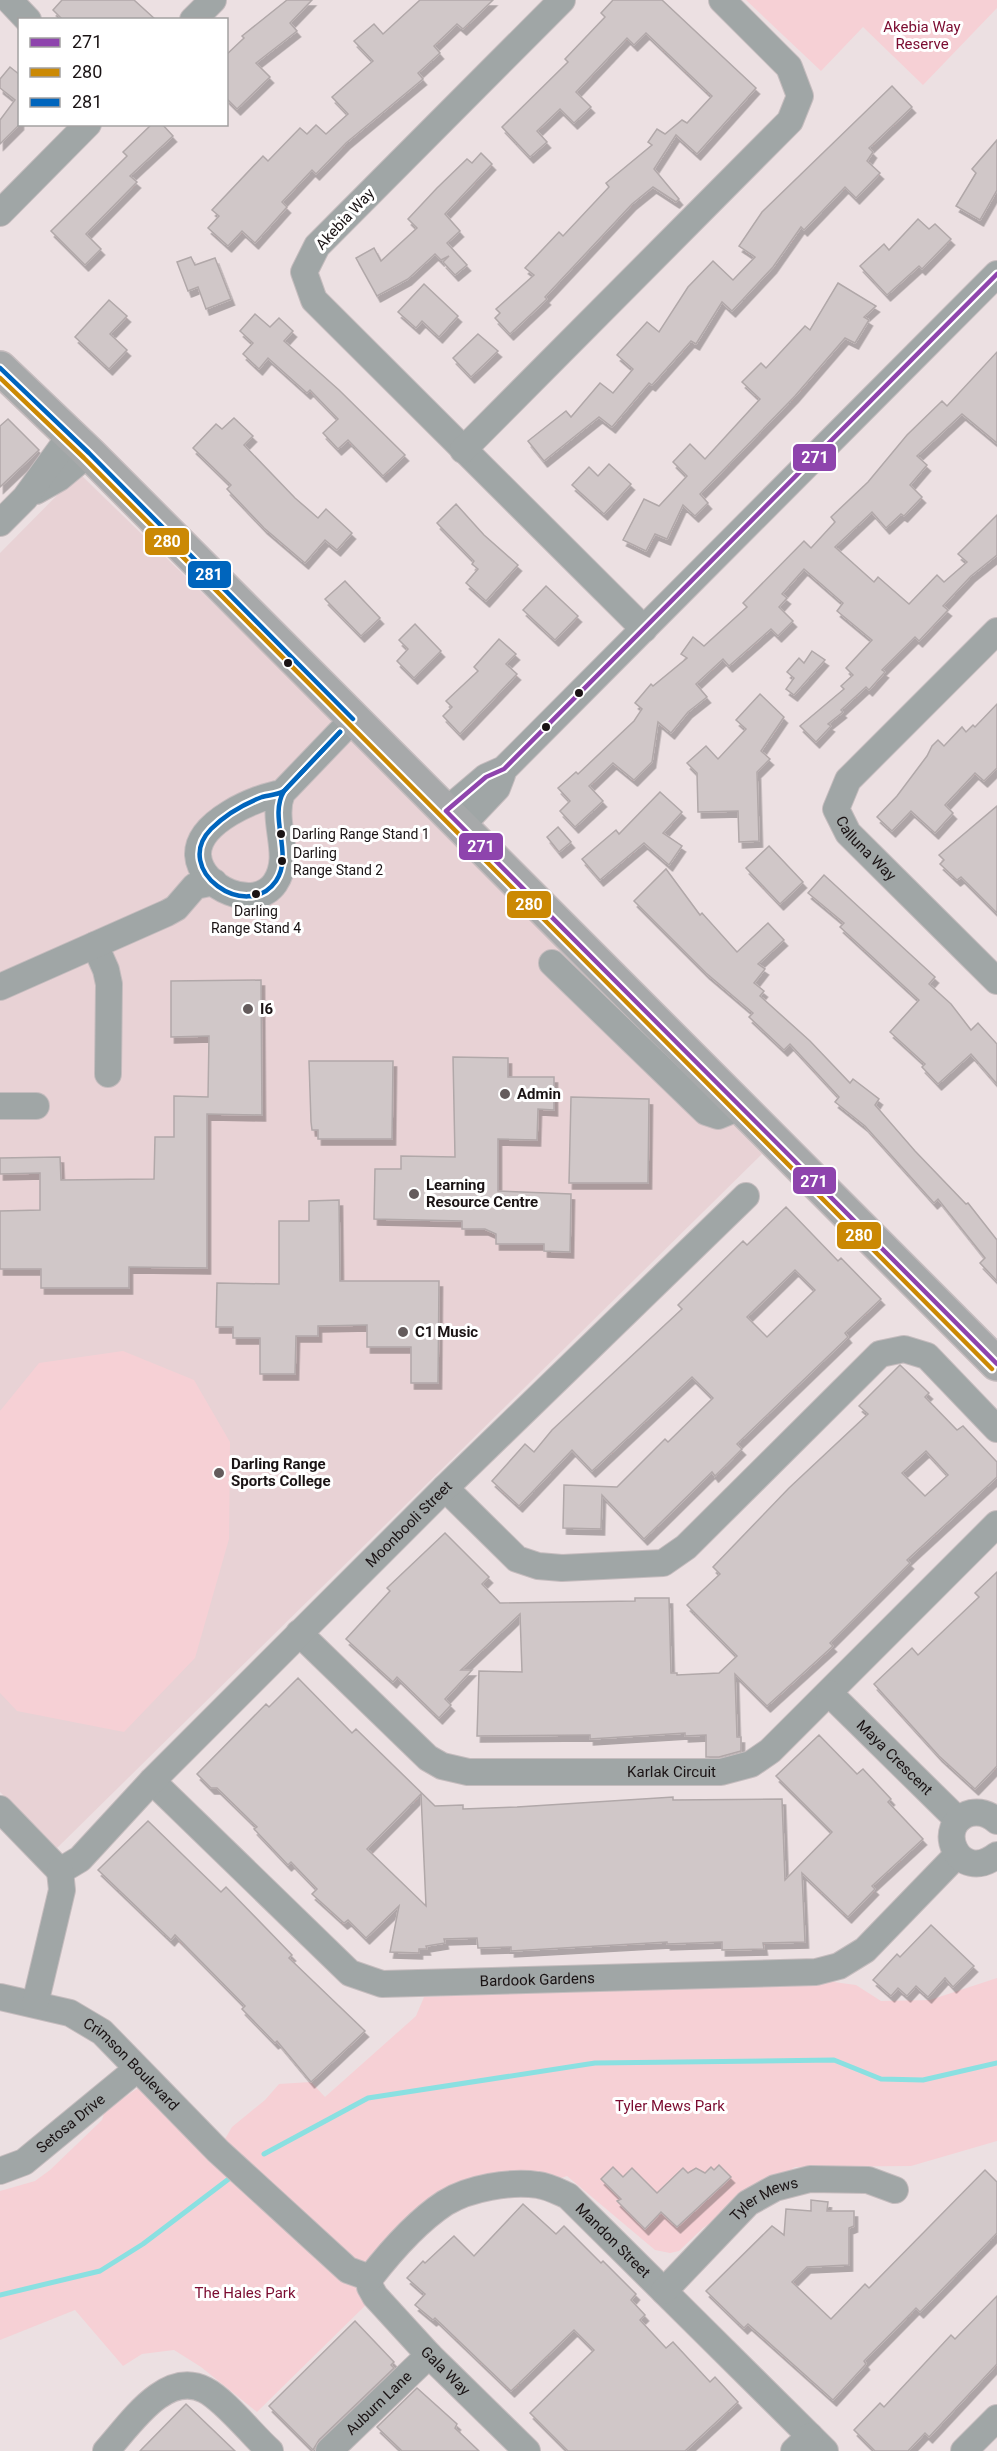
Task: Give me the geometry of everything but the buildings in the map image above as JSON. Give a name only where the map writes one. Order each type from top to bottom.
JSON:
[{"type":"main road","points":[[0,368],[79,445],[349,723],[453,818],[997,1364]]},
{"type":"street","points":[[9,0],[26,18]]},
{"type":"street","points":[[195,18],[213,0]]},
{"type":"street","name":"Akebia Way","points":[[562,0],[317,246],[304,272],[314,300],[644,629]]},
{"type":"street","points":[[463,450],[790,121],[800,96],[789,67],[722,0]]},
{"type":"street","points":[[0,213],[86,126]]},
{"type":"street","points":[[453,818],[486,777],[504,769],[997,274]]},
{"type":"street","points":[[0,523],[79,445]]},
{"type":"street","name":"Calluna Way","points":[[997,631],[848,780],[836,809],[848,833],[997,980]]},
{"type":"street","points":[[282,793],[265,796],[246,804],[212,827],[203,841],[198,855],[206,875],[237,896],[248,898],[261,894],[276,882],[283,862],[277,816],[277,806],[282,793],[349,723],[554,938],[563,930]]},
{"type":"street","points":[[0,987],[176,908],[195,886],[214,882]]},
{"type":"street","points":[[94,945],[106,970],[109,984],[108,1074]]},
{"type":"street","points":[[552,963],[706,1112],[718,1116],[740,1107]]},
{"type":"street","points":[[0,1106],[36,1106]]},
{"type":"street","name":"Moonbooli Street","points":[[70,1865],[445,1488],[746,1196]]},
{"type":"street","points":[[445,1488],[517,1559],[538,1566],[562,1568],[663,1563],[686,1547],[880,1354],[904,1349],[927,1356],[997,1429]]},
{"type":"street","name":"Karlak Circuit","points":[[299,1633],[428,1758],[442,1766],[468,1772],[721,1772],[759,1760],[997,1524]]},
{"type":"street","name":"Maya Crescent","points":[[829,1693],[958,1820]]},
{"type":"street","name":"Bardook Gardens","points":[[152,1781],[350,1973],[382,1984],[816,1972],[839,1966],[866,1950],[957,1855]]},
{"type":"street","points":[[0,1809],[70,1865],[35,2004]]},
{"type":"street","points":[[997,1820],[989,1815],[973,1812],[958,1820],[954,1826],[951,1841],[957,1855],[972,1864],[990,1861],[997,1855]]},
{"type":"street","name":"Crimson Boulevard","points":[[0,1997],[70,2013],[87,2021],[102,2032],[218,2151],[348,2270],[370,2282]]},
{"type":"street","name":"Setosa Drive","points":[[0,2171],[24,2162],[137,2069]]},
{"type":"street","name":"Tyler Mews","points":[[664,2291],[748,2203],[775,2188],[810,2179],[822,2179],[868,2180],[895,2190]]},
{"type":"street","name":"Mandon Street","points":[[370,2282],[401,2241],[445,2203],[481,2189],[513,2184],[540,2185],[568,2196],[664,2291],[810,2446]]},
{"type":"street","name":"Gala Way","points":[[370,2282],[375,2296],[429,2355],[523,2450]]},
{"type":"street","name":"Auburn Lane","points":[[329,2451],[429,2355]]},
{"type":"street","points":[[106,2451],[156,2398],[178,2386],[205,2390],[259,2448]]},
{"type":"street","points":[[964,2451],[997,2418]]},
{"type":"shaded area","name":"Darling Range Sports College","points":[[79,473],[324,711],[762,1154],[57,1848],[0,1792],[0,553]]},
{"type":"green space","name":"Akebia Way Reserve","points":[[746,0],[997,0],[997,8],[923,85],[863,27],[821,71]]},
{"type":"green space","points":[[123,1351],[194,1380],[230,1442],[229,1539],[195,1658],[124,1732],[17,1711],[0,1693],[0,1411],[39,1363]]},
{"type":"green space","points":[[997,1978],[997,2141],[911,2166],[795,2167],[703,2228],[679,2251],[670,2253],[655,2250],[567,2176],[540,2185],[481,2189],[401,2241],[375,2296],[257,2412],[201,2367],[174,2350],[142,2354],[123,2366],[75,2310],[0,2340],[0,2191],[35,2181],[50,2170],[102,2120],[105,2110],[149,2081],[218,2151],[232,2127],[265,2100],[279,2084],[311,2082],[325,2097],[416,2016],[424,1997],[826,1981],[856,1985],[881,2001],[930,2000]]},
{"type":"waterway","points":[[264,2154],[368,2098],[595,2063],[834,2060],[881,2079],[923,2080],[997,2063]]},
{"type":"waterway","points":[[0,2295],[100,2271],[143,2244],[234,2175]]},
{"type":"transit line","name":"271","points":[[997,274],[504,769],[486,777],[446,811],[997,1364]]},
{"type":"transit line","name":"281","points":[[0,368],[89,453],[353,719]]},
{"type":"transit line","name":"280","points":[[0,378],[84,458],[992,1369]]},
{"type":"transit line","name":"281","points":[[284,791],[340,732]]},
{"type":"transit line","name":"281","points":[[284,791],[340,732]]},
{"type":"transit line","name":"281","points":[[284,791],[279,813],[283,859],[276,881],[263,893],[248,896],[232,894],[218,886],[206,875],[200,860],[201,845],[211,829],[248,803],[284,791]]},
{"type":"place","name":"Darling Range Stand 1","points":[[281,834]]},
{"type":"place","name":"Darling Range Stand 2","points":[[282,861]]},
{"type":"place","name":"Darling Range Stand 4","points":[[256,894]]},
{"type":"place","name":"I6","points":[[248,1009]]},
{"type":"place","name":"Admin","points":[[505,1094]]},
{"type":"place","name":"Learning Resource Centre","points":[[414,1194]]},
{"type":"place","name":"C1 Music","points":[[403,1332]]},
{"type":"place","name":"Darling Range Sports College","points":[[219,1473]]},
{"type":"park label","name":"Tyler Mews Park","points":[[670,2106]]},
{"type":"park label","name":"The Hales Park","points":[[245,2293]]}]
